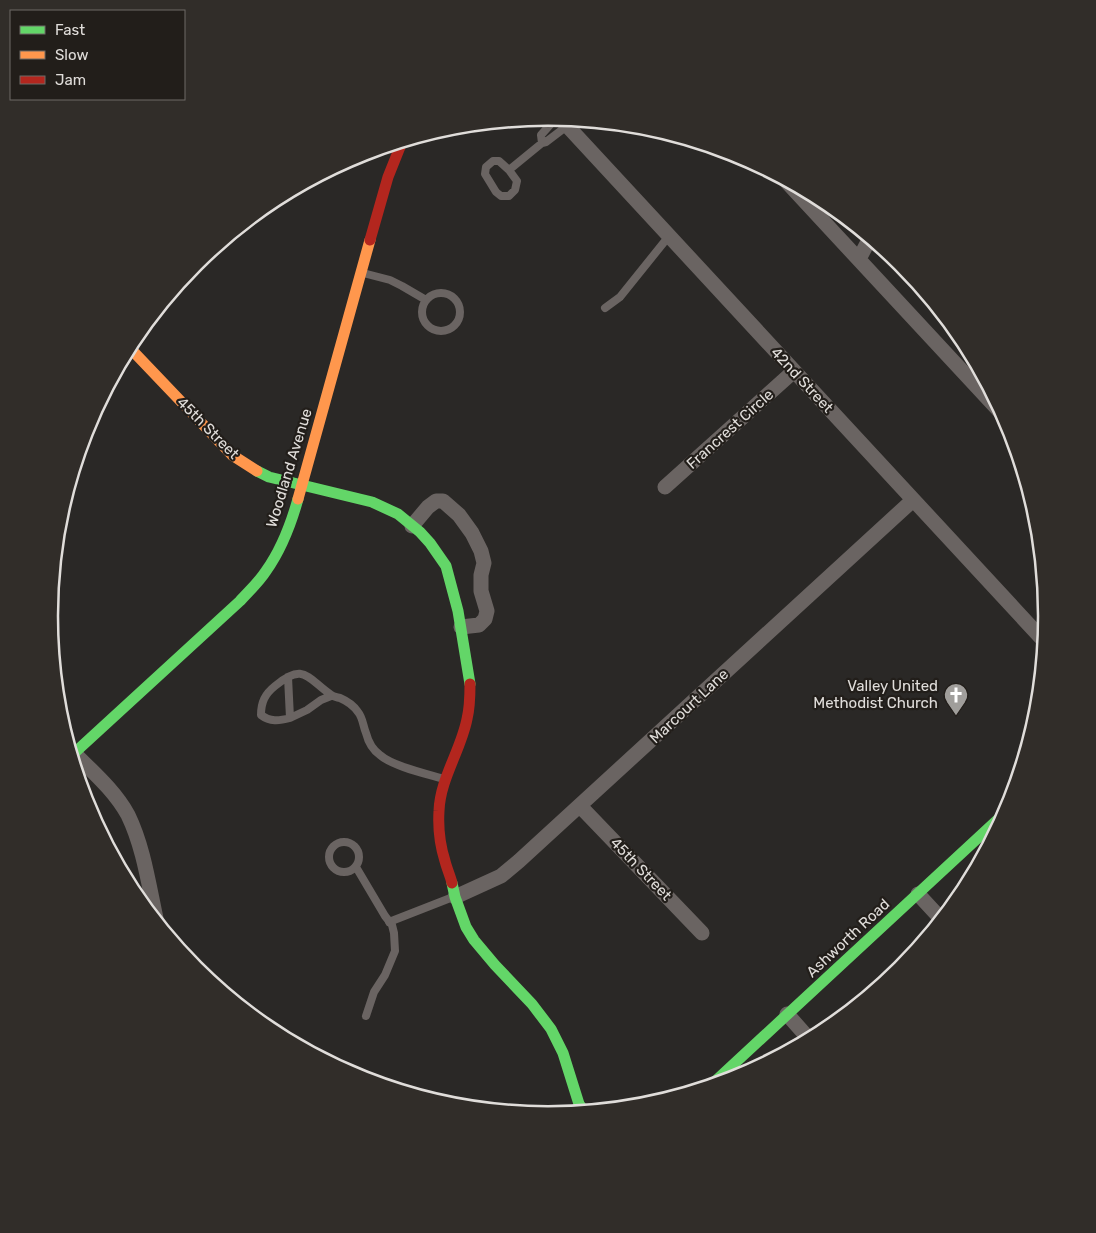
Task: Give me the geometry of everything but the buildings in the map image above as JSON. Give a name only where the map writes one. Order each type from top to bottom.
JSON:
[{"type":"street","name":"42nd Street","points":[[566,127],[1037,634]]},
{"type":"street","name":"Woodland Avenue","points":[[77,752],[240,601],[266,573],[276,556],[292,520],[388,177],[399,149]]},
{"type":"street","points":[[801,197],[986,397]]},
{"type":"street","points":[[859,259],[867,244]]},
{"type":"street","name":"45th Street","points":[[135,353],[232,454],[256,471],[269,477],[372,502],[398,514],[420,532],[446,566],[458,611],[470,684],[467,720],[446,780],[439,810],[440,836],[445,862],[466,927],[474,940],[495,965],[532,1004],[552,1029],[563,1053],[580,1106]]},
{"type":"street","name":"Francrest Circle","points":[[665,487],[794,371]]},
{"type":"street","name":"Marcourt Lane","points":[[455,896],[501,876],[520,862],[913,500]]},
{"type":"street","points":[[412,526],[428,507],[436,501],[443,501],[459,515],[482,551],[484,563],[480,591],[487,611],[485,619],[479,625],[461,627]]},
{"type":"street","points":[[80,761],[110,789],[127,814],[140,846],[154,908]]},
{"type":"street","name":"45th Street","points":[[580,806],[702,933]]},
{"type":"street","name":"Ashworth Road","points":[[722,1075],[991,826]]},
{"type":"street","points":[[918,894],[937,915]]},
{"type":"street","points":[[788,1014],[805,1034]]},
{"type":"lane","points":[[542,143],[541,135],[554,126]]},
{"type":"lane","points":[[509,170],[542,143],[546,142],[557,126]]},
{"type":"lane","points":[[493,161],[499,161],[509,170],[517,182],[515,190],[510,196],[502,196],[496,192],[485,174],[486,166],[493,161]]},
{"type":"lane","points":[[605,308],[620,297],[669,236]]},
{"type":"lane","points":[[361,273],[390,280],[426,300]]},
{"type":"lane","points":[[437,293],[450,295],[459,304],[460,317],[457,323],[448,330],[437,331],[432,329],[422,316],[426,300],[437,293]]},
{"type":"lane","points":[[331,696],[290,718],[274,721],[267,720],[261,715],[261,705],[266,695],[274,687],[288,677],[299,673],[309,676],[331,696],[342,698],[352,704],[360,713],[371,745],[380,755],[391,762],[446,780]]},
{"type":"lane","points":[[288,677],[290,718]]},
{"type":"lane","points":[[356,867],[394,932],[395,951],[385,975],[374,992],[366,1016]]},
{"type":"lane","points":[[389,922],[455,896]]},
{"type":"traffic: fast","points":[[257,471],[269,477],[372,502],[398,514],[420,532],[446,566],[458,611],[470,684]]},
{"type":"traffic: fast","points":[[77,751],[240,601],[257,583],[281,546],[298,499]]},
{"type":"traffic: fast","points":[[722,1075],[991,825]]},
{"type":"traffic: fast","points":[[452,883],[466,927],[474,940],[532,1004],[551,1029],[563,1053],[580,1106]]},
{"type":"traffic: slow","points":[[298,499],[370,240]]},
{"type":"traffic: slow","points":[[134,353],[232,455],[257,471]]},
{"type":"traffic: jam","points":[[370,240],[388,177],[399,149]]},
{"type":"traffic: jam","points":[[452,883],[443,855],[439,830],[440,799],[464,731],[469,706],[470,684]]},
{"type":"place","name":"Valley United Methodist Church","points":[[956,716]]}]
